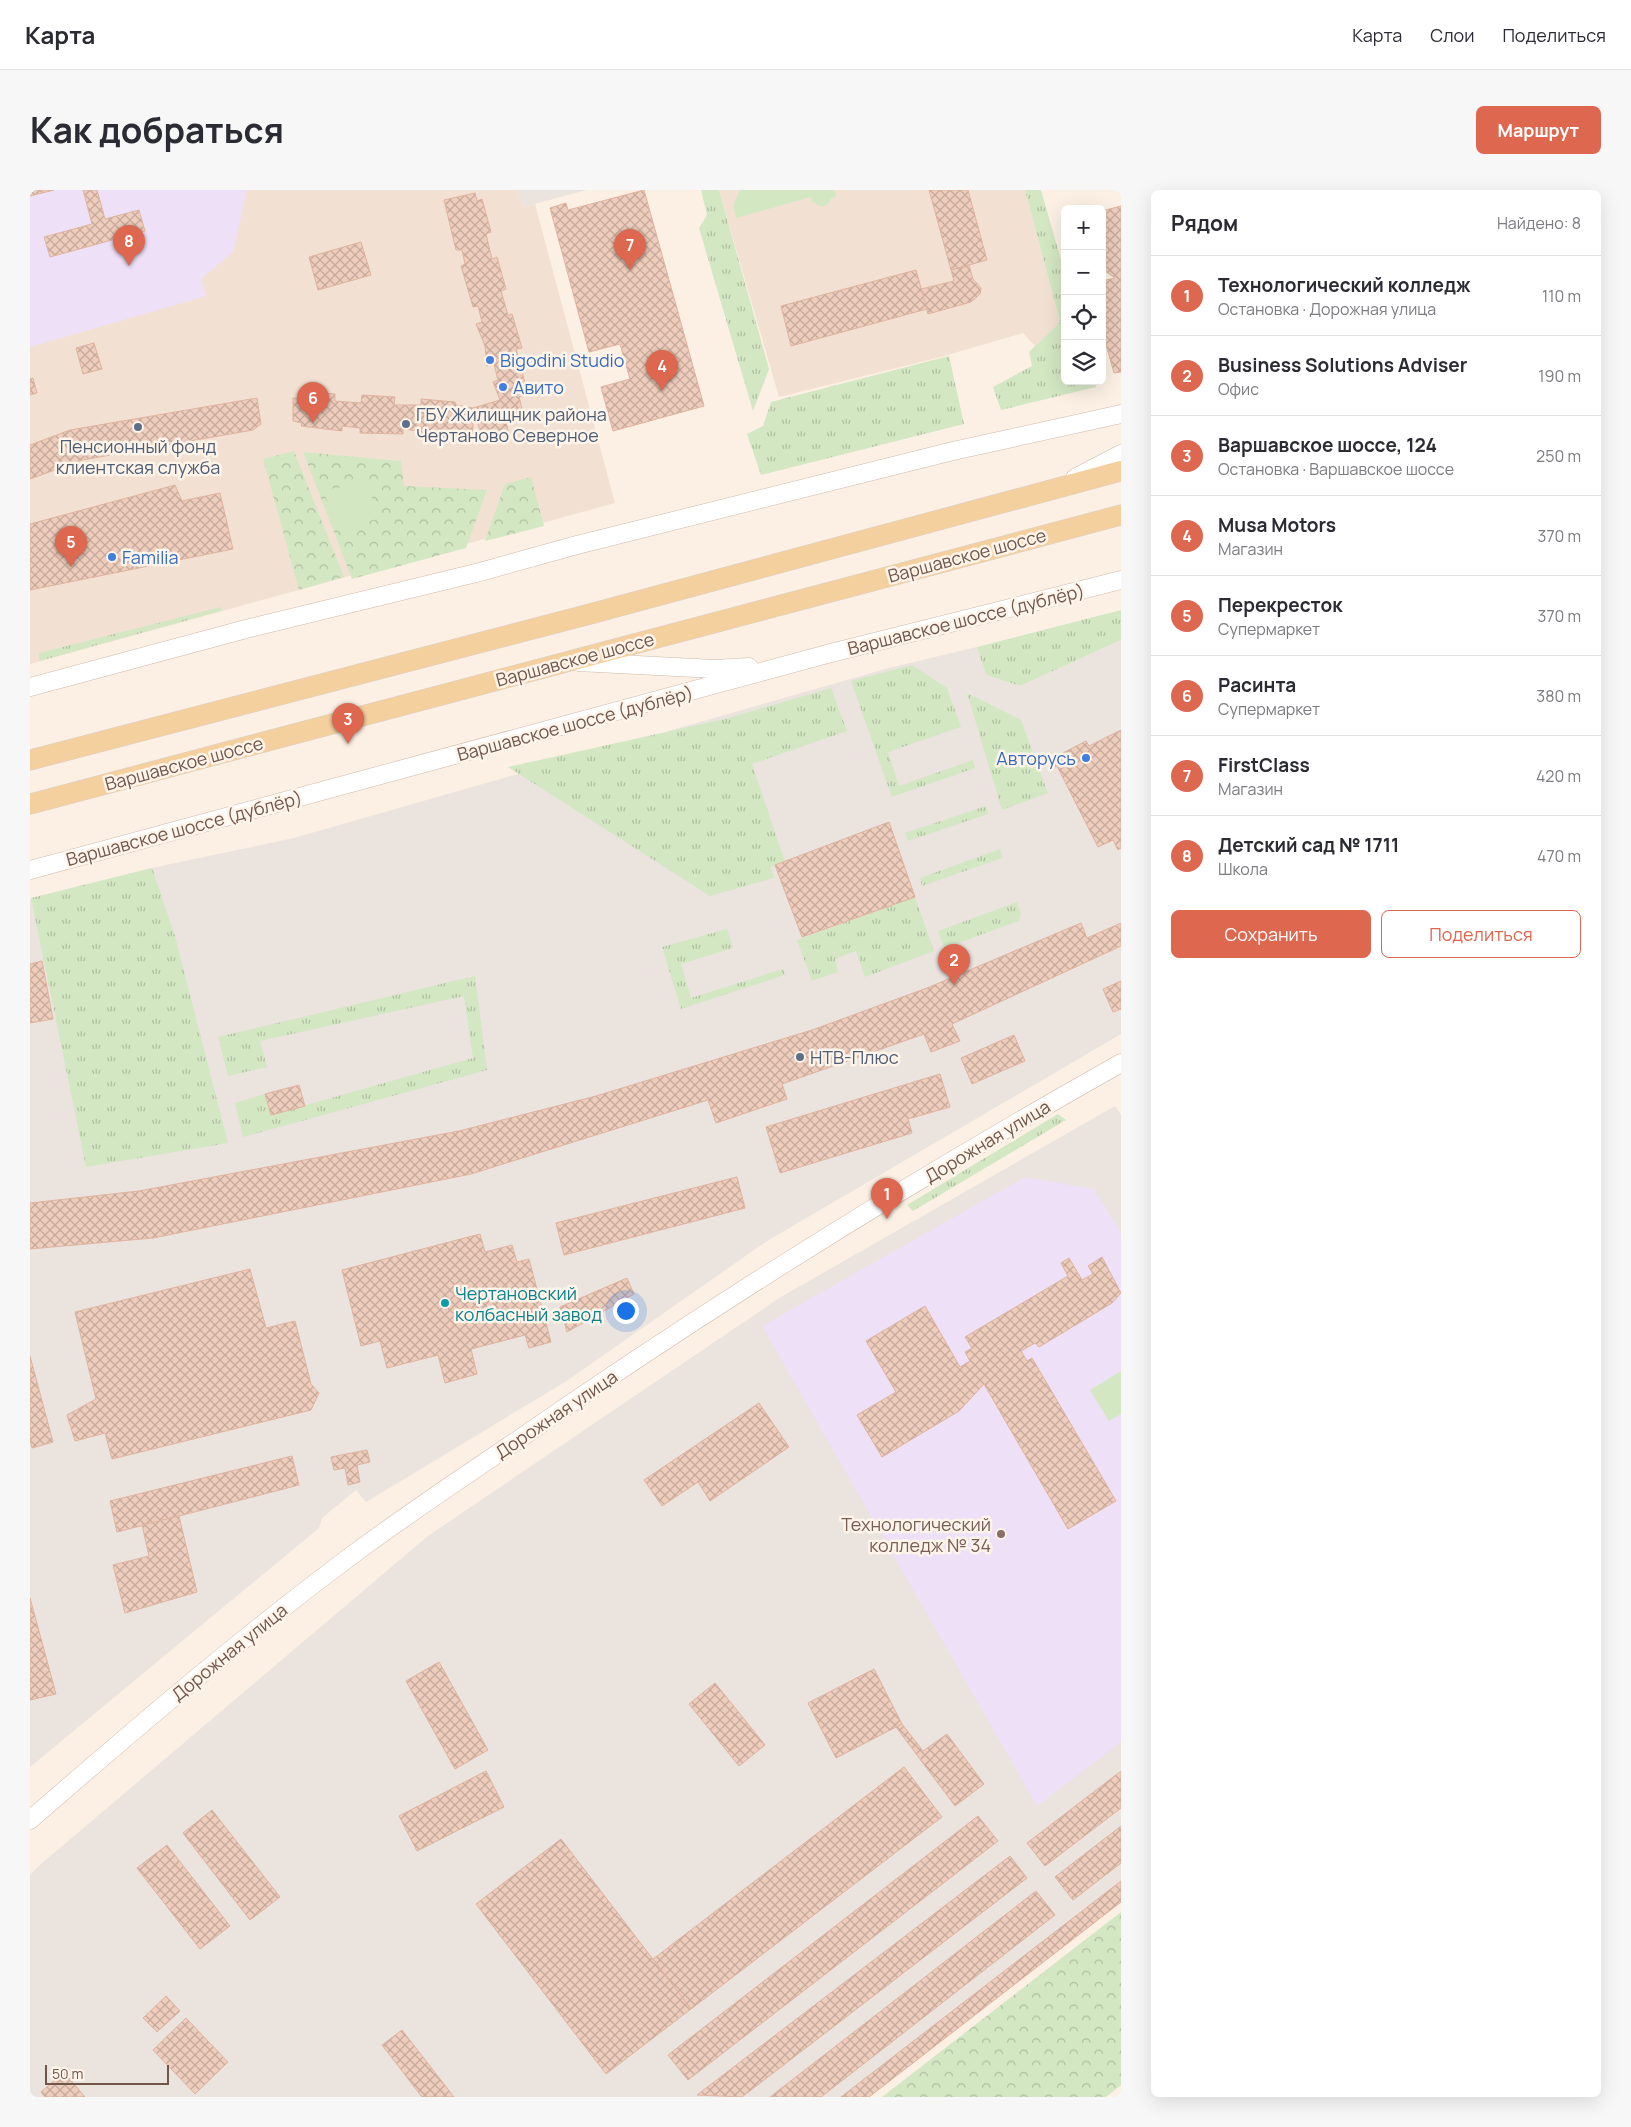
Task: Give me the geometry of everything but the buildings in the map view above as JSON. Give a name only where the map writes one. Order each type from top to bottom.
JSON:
[{"type":"main road","points":[[30,687],[246,628],[480,572],[577,545],[953,451],[1121,414]]},
{"type":"main road","points":[[1057,488],[1121,454]]},
{"type":"main road","points":[[30,760],[590,614],[1121,470]]},
{"type":"main road","name":"Варшавское шоссе","points":[[30,804],[1121,514]]},
{"type":"main road","name":"Варшавское шоссе (дублёр)","points":[[30,870],[831,653],[1121,580]]},
{"type":"main road","points":[[568,661],[715,669],[757,666],[831,653]]},
{"type":"main road","name":"Дорожная улица","points":[[30,1820],[233,1647],[404,1518],[591,1388],[737,1293],[895,1196],[1121,1063]]},
{"type":"shaded area","points":[[30,190],[518,190],[523,207],[535,204],[615,503],[30,664]]},
{"type":"shaded area","points":[[30,190],[247,190],[233,252],[201,279],[206,296],[30,347]]},
{"type":"shaded area","points":[[518,190],[587,190],[523,207]]},
{"type":"shaded area","points":[[719,190],[1025,190],[1060,322],[1035,346],[1023,333],[937,358],[779,397]]},
{"type":"shaded area","points":[[1121,640],[1121,1034],[767,1241],[565,1382],[366,1502],[356,1490],[322,1518],[319,1528],[30,1767],[30,899],[152,868],[294,838],[889,668],[977,647],[986,675],[1020,686]]},
{"type":"shaded area","points":[[1115,1106],[1121,1115],[1121,1902],[869,2097],[30,2097],[30,1875],[41,1864],[428,1536],[781,1297]]},
{"type":"shaded area","name":"Технологический колледж № 34","points":[[1025,1177],[1094,1189],[1121,1233],[1121,1742],[1037,1806],[762,1326]]},
{"type":"green space","points":[[701,190],[719,190],[769,369],[753,411],[699,228],[707,215]]},
{"type":"green space","points":[[740,190],[833,190],[836,193],[835,198],[831,198],[828,204],[822,207],[812,202],[811,197],[736,218],[733,206]]},
{"type":"green space","points":[[1025,190],[1041,190],[1061,260],[1061,385],[1096,385],[1096,387],[1001,410],[993,387],[1032,366],[1029,352],[1060,322]]},
{"type":"green space","points":[[949,356],[964,424],[761,475],[747,434],[763,426],[771,402]]},
{"type":"green space","points":[[294,451],[344,577],[299,590],[263,459]]},
{"type":"green space","points":[[303,452],[401,461],[404,486],[487,490],[466,548],[352,579]]},
{"type":"green space","points":[[531,477],[544,526],[485,541],[505,484]]},
{"type":"green space","points":[[368,483],[378,519],[338,528],[323,490]]},
{"type":"green space","points":[[221,607],[221,611],[39,661],[39,653]]},
{"type":"green space","points":[[1121,610],[1121,640],[1020,686],[986,675],[977,647]]},
{"type":"green space","points":[[912,665],[947,688],[961,727],[888,752],[899,786],[973,760],[975,768],[892,797],[851,681]]},
{"type":"green space","points":[[831,688],[847,731],[752,764],[785,862],[771,867],[774,878],[710,896],[508,767],[725,719]]},
{"type":"green space","points":[[967,693],[1021,720],[1048,793],[1002,810]]},
{"type":"green space","points":[[986,806],[988,814],[908,841],[905,833]]},
{"type":"green space","points":[[1000,849],[1002,858],[922,886],[920,878]]},
{"type":"green space","points":[[152,868],[175,936],[228,1143],[86,1167],[31,898]]},
{"type":"green space","points":[[915,897],[934,951],[865,977],[856,951],[835,959],[838,972],[812,981],[797,940]]},
{"type":"green space","points":[[1017,902],[1021,914],[1019,921],[944,948],[938,931]]},
{"type":"green space","points":[[727,929],[733,948],[681,964],[691,998],[783,969],[785,975],[681,1009],[662,947]]},
{"type":"green space","points":[[475,976],[487,1070],[243,1137],[235,1103],[265,1094],[271,1115],[473,1058],[464,996],[260,1041],[267,1067],[228,1076],[218,1037]]},
{"type":"green space","points":[[1058,1114],[1066,1120],[913,1211],[907,1205]]},
{"type":"green space","points":[[1121,1371],[1121,1414],[1109,1421],[1090,1390]]},
{"type":"green space","points":[[1121,1912],[1121,2085],[1106,2097],[882,2097]]},
{"type":"place","name":"Детский сад № 1711","points":[[129,266]]},
{"type":"place","name":"FirstClass","points":[[630,270]]},
{"type":"place","name":"Bigodini Studio","points":[[490,360]]},
{"type":"place","name":"Авито","points":[[503,387]]},
{"type":"place","name":"Musa Motors","points":[[662,391]]},
{"type":"place","name":"Расинта","points":[[313,423]]},
{"type":"place","name":"ГБУ Жилищник района Чертаново Северное","points":[[406,424]]},
{"type":"place","name":"Пенсионный фонд клиентская служба","points":[[138,427]]},
{"type":"place","name":"Familia","points":[[112,557]]},
{"type":"place","name":"Перекресток","points":[[71,567]]},
{"type":"place","name":"Варшавское шоссе, 124","points":[[348,744]]},
{"type":"place","name":"Авторусь","points":[[1086,758]]},
{"type":"place","name":"Business Solutions Adviser","points":[[954,985]]},
{"type":"place","name":"НТВ-Плюс","points":[[800,1057]]},
{"type":"place","name":"Технологический колледж","points":[[887,1219]]},
{"type":"place","name":"Чертановский колбасный завод","points":[[445,1303]]},
{"type":"place","name":"Технологический колледж № 34","points":[[1001,1534]]}]
